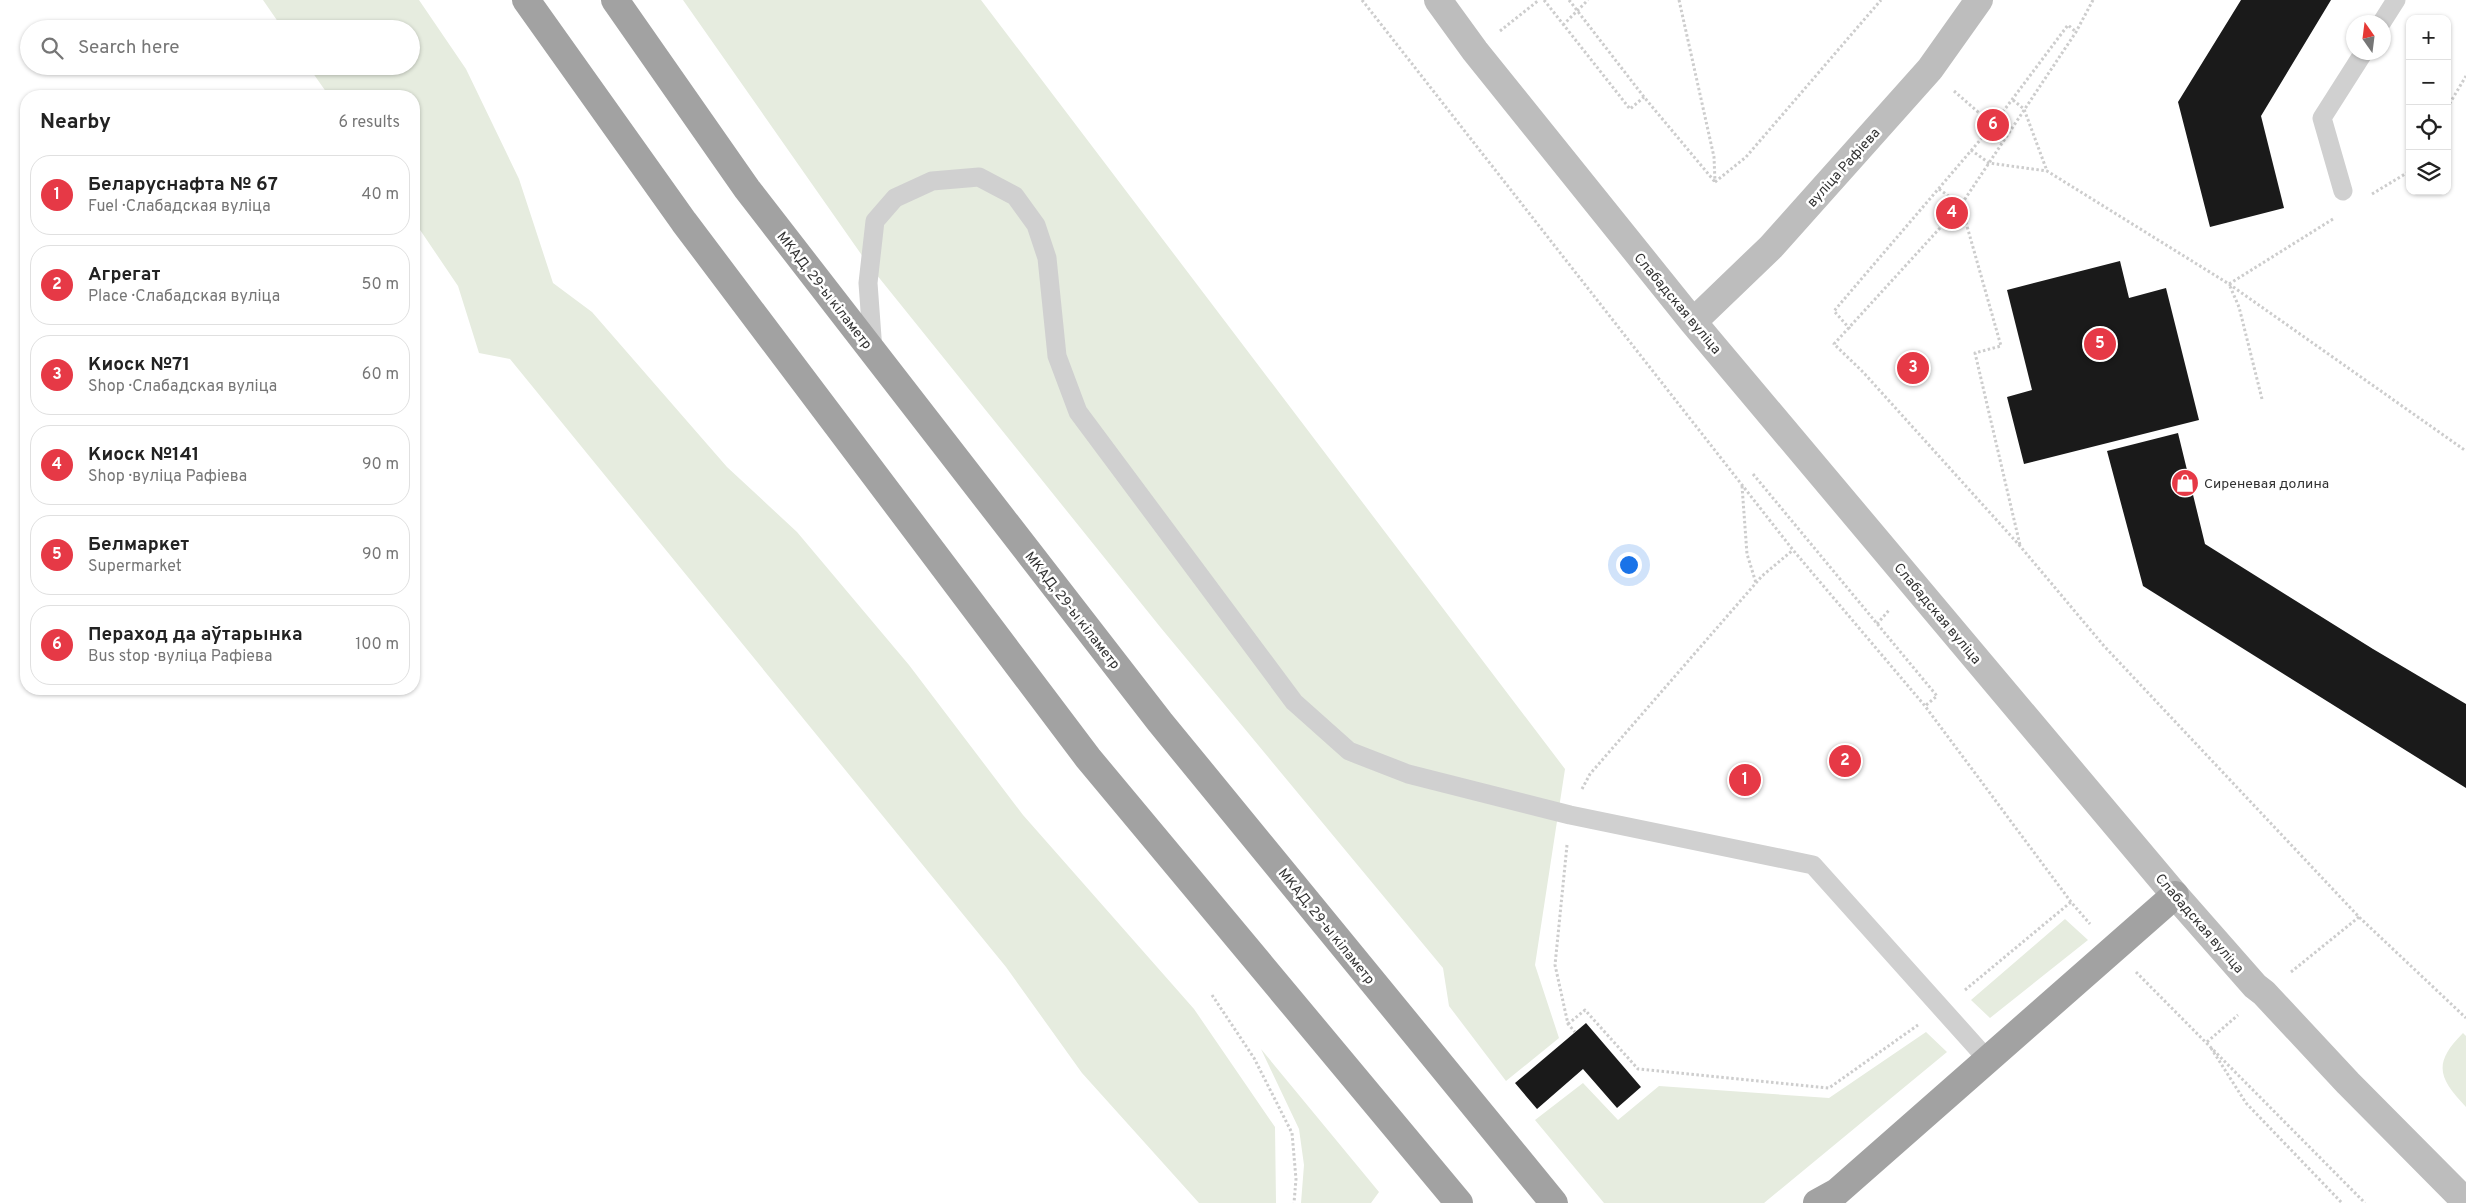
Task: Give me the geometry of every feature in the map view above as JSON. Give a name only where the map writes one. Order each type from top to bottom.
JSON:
[{"type":"highway","points":[[526,0],[684,222],[1088,758],[1459,1203]]},
{"type":"highway","name":"МКАД, 29-ы кіламетр","points":[[615,0],[747,189],[1160,722],[1554,1203]]},
{"type":"highway","points":[[1828,1199],[2175,895]]},
{"type":"main road","name":"Слабадская вуліца","points":[[1438,0],[1475,51],[1693,322],[2175,895],[2255,986],[2264,993],[2348,1083],[2466,1202]]},
{"type":"main road","name":"вуліца Рафіева","points":[[1693,322],[1771,247],[1930,68],[1980,0]]},
{"type":"lane","points":[[2386,15],[2396,0]]},
{"type":"lane","points":[[2343,191],[2322,118],[2359,60]]},
{"type":"lane","points":[[873,352],[868,264],[875,221],[895,198],[932,181],[979,177],[1015,196],[1036,225],[1047,258],[1057,356],[1078,412],[1294,702],[1349,751],[1408,774],[1570,815],[1813,865],[1987,1059]]},
{"type":"path","points":[[1362,0],[1793,550],[1925,706],[2071,902],[2113,948],[2365,1203]]},
{"type":"path","points":[[1475,51],[1539,0]]},
{"type":"path","points":[[1544,0],[1630,109],[1644,97]]},
{"type":"path","points":[[1569,0],[1644,97],[1715,182]]},
{"type":"path","points":[[1563,25],[1588,0]]},
{"type":"path","points":[[1679,0],[1714,156],[1715,182]]},
{"type":"path","points":[[1715,182],[1746,157],[1881,0]]},
{"type":"path","points":[[2093,0],[2076,32],[1961,205],[1850,329],[1834,344],[1863,372],[2020,546],[2104,646],[2358,917],[2466,1018]]},
{"type":"path","points":[[1850,329],[1834,312],[1993,125],[2068,24],[2076,32]]},
{"type":"path","points":[[1930,68],[1993,125]]},
{"type":"path","points":[[2449,105],[2466,76]]},
{"type":"path","points":[[2013,100],[2024,109],[2047,171]]},
{"type":"path","points":[[1971,150],[1989,163],[2047,171],[2229,284],[2466,451]]},
{"type":"path","points":[[2369,196],[2406,173]]},
{"type":"path","points":[[1939,189],[1961,205],[2001,346],[1975,353],[2020,546]]},
{"type":"path","points":[[2229,284],[2336,217]]},
{"type":"path","points":[[2229,284],[2239,307],[2262,399]]},
{"type":"path","points":[[1753,474],[1937,696],[1925,706]]},
{"type":"path","points":[[1742,485],[1747,554],[1756,583]]},
{"type":"path","points":[[1575,1032],[1568,1024],[1555,965],[1570,815],[1590,774],[1756,583],[1793,550]]},
{"type":"path","points":[[1568,1024],[1585,1010],[1638,1069],[1829,1088],[1942,1008],[2071,902]]},
{"type":"path","points":[[1212,995],[1254,1058],[1292,1133],[1296,1179],[1294,1203]]},
{"type":"path","points":[[2207,1042],[2246,1103],[2342,1203]]},
{"type":"shaded area","points":[[263,0],[419,0],[466,69],[519,179],[553,283],[592,312],[727,467],[797,532],[909,665],[1023,815],[1194,1009],[1275,1127],[1276,1203],[1199,1203],[1082,1073],[1006,967],[510,359],[479,353],[458,286],[420,230],[420,90],[325,90],[314,75],[420,75],[420,20],[277,20]]},
{"type":"shaded area","points":[[683,0],[981,0],[1565,769],[1535,965],[1559,1038],[1506,1081],[1449,1006],[1443,968],[1161,628],[868,264]]},
{"type":"shaded area","points":[[2065,919],[2088,940],[1990,1018],[1971,1000]]},
{"type":"shaded area","points":[[1926,1032],[1947,1052],[1764,1203],[1604,1203],[1535,1120],[1583,1083],[1618,1120],[1659,1086],[1829,1098]]},
{"type":"shaded area","points":[[2463,1033],[2466,1036],[2466,1107],[2450,1088],[2443,1071],[2443,1062],[2447,1054]]},
{"type":"shaded area","points":[[1261,1049],[1379,1192],[1371,1203],[1301,1203],[1304,1165],[1299,1129]]},
{"type":"building","points":[[2241,0],[2331,0],[2261,116],[2284,208],[2210,227],[2178,102]]},
{"type":"building","points":[[2120,261],[2129,298],[2166,288],[2199,420],[2024,464],[2007,397],[2032,390],[2007,290]]},
{"type":"building","points":[[2178,433],[2205,544],[2373,649],[2466,704],[2466,788],[2143,586],[2107,451]]},
{"type":"building","points":[[1586,1023],[1641,1087],[1617,1108],[1583,1069],[1537,1109],[1515,1083]]},
{"type":"place","name":"Пераход да аўтарынка","points":[[1993,125]]},
{"type":"place","name":"Киоск №141","points":[[1952,213]]},
{"type":"place","name":"Белмаркет","points":[[2100,344]]},
{"type":"place","name":"Киоск №71","points":[[1913,368]]},
{"type":"place","name":"Сиреневая долина","points":[[2185,483]]},
{"type":"place","name":"Агрегат","points":[[1845,761]]},
{"type":"place","name":"Беларуснафта № 67","points":[[1745,780]]}]
